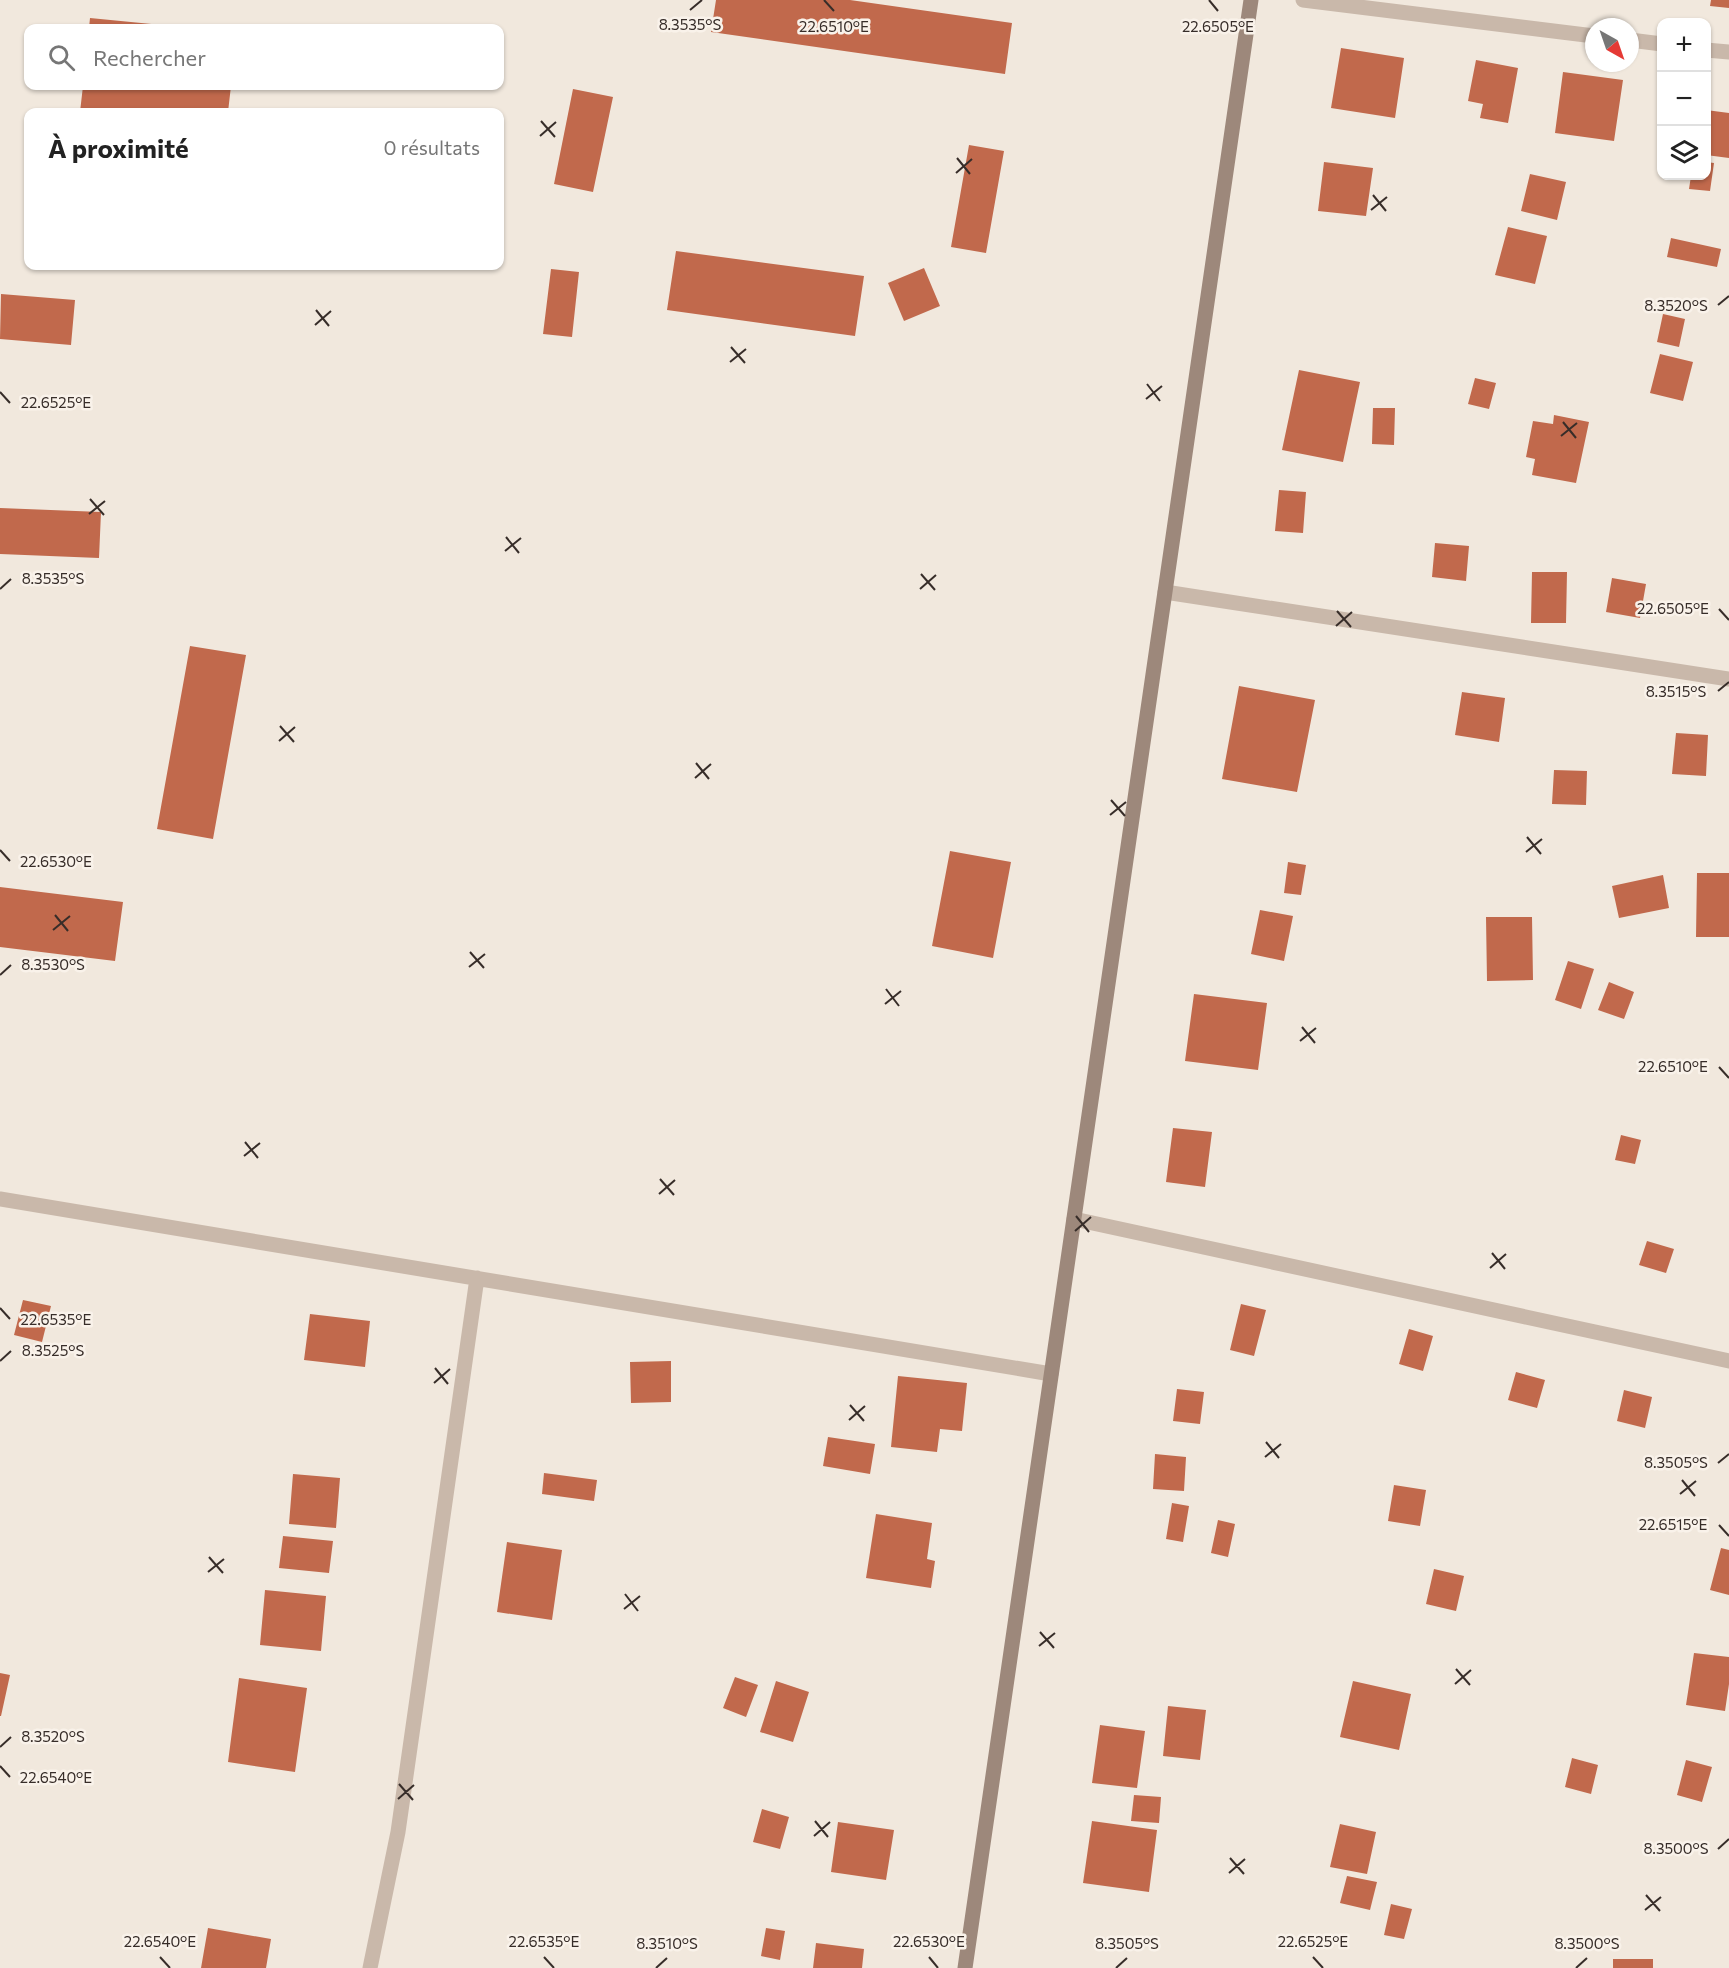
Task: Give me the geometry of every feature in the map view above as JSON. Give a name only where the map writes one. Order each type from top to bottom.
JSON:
[{"type":"main road","points":[[965,1968],[1251,0]]},
{"type":"street","points":[[1303,0],[1585,35]]},
{"type":"street","points":[[1639,41],[1657,43]]},
{"type":"street","points":[[1711,50],[1729,52]]},
{"type":"street","points":[[1165,592],[1729,679]]},
{"type":"street","points":[[0,1199],[1051,1374]]},
{"type":"street","points":[[1074,1219],[1729,1361]]},
{"type":"street","points":[[370,1968],[398,1832],[477,1278]]},
{"type":"building","points":[[716,0],[850,0],[1012,23],[1005,74],[711,32]]},
{"type":"building","points":[[1711,0],[1729,0],[1729,8],[1710,6]]},
{"type":"building","points":[[90,18],[151,24],[89,24]]},
{"type":"building","points":[[1341,48],[1404,58],[1395,118],[1331,108]]},
{"type":"building","points":[[1476,60],[1518,68],[1508,123],[1480,118],[1483,104],[1468,101]]},
{"type":"building","points":[[1563,72],[1623,80],[1614,141],[1555,133]]},
{"type":"building","points":[[573,89],[613,97],[593,192],[554,184]]},
{"type":"building","points":[[83,90],[231,90],[228,108],[80,108]]},
{"type":"building","points":[[1711,111],[1729,113],[1729,158],[1711,156]]},
{"type":"building","points":[[969,145],[1004,151],[986,253],[951,247]]},
{"type":"building","points":[[1324,162],[1373,168],[1366,216],[1318,211]]},
{"type":"building","points":[[1711,163],[1714,163],[1710,191],[1689,189],[1690,180],[1711,180]]},
{"type":"building","points":[[1530,174],[1566,182],[1557,220],[1521,211]]},
{"type":"building","points":[[1508,227],[1547,236],[1535,284],[1495,275]]},
{"type":"building","points":[[1671,238],[1721,249],[1717,267],[1667,257]]},
{"type":"building","points":[[676,251],[864,276],[855,336],[667,310]]},
{"type":"building","points":[[924,268],[940,306],[904,321],[888,283]]},
{"type":"building","points":[[551,269],[579,272],[572,337],[543,334]]},
{"type":"building","points":[[1,294],[75,300],[71,345],[0,339]]},
{"type":"building","points":[[1663,314],[1685,319],[1679,347],[1657,342]]},
{"type":"building","points":[[1660,354],[1693,362],[1683,401],[1650,393]]},
{"type":"building","points":[[1299,370],[1360,382],[1343,462],[1282,450]]},
{"type":"building","points":[[1475,378],[1496,383],[1489,409],[1468,404]]},
{"type":"building","points":[[1373,408],[1395,408],[1394,445],[1372,444]]},
{"type":"building","points":[[1554,415],[1589,422],[1576,483],[1532,475],[1535,459],[1526,457],[1533,421],[1553,424]]},
{"type":"building","points":[[1279,490],[1306,492],[1303,533],[1275,531]]},
{"type":"building","points":[[0,508],[101,512],[99,558],[0,554]]},
{"type":"building","points":[[1435,543],[1469,546],[1466,581],[1432,577]]},
{"type":"building","points":[[1532,572],[1567,572],[1566,623],[1531,623]]},
{"type":"building","points":[[1612,578],[1646,584],[1640,618],[1606,612]]},
{"type":"building","points":[[190,646],[246,655],[213,839],[157,829]]},
{"type":"building","points":[[1239,686],[1315,700],[1297,792],[1222,779]]},
{"type":"building","points":[[1462,692],[1505,698],[1499,742],[1455,735]]},
{"type":"building","points":[[1676,733],[1708,735],[1706,776],[1672,774]]},
{"type":"building","points":[[1554,770],[1587,771],[1586,805],[1552,804]]},
{"type":"building","points":[[950,851],[1011,862],[993,958],[932,946]]},
{"type":"building","points":[[1288,862],[1306,865],[1301,895],[1284,893]]},
{"type":"building","points":[[1697,873],[1729,873],[1729,937],[1696,937]]},
{"type":"building","points":[[1663,875],[1669,908],[1619,918],[1612,886]]},
{"type":"building","points":[[0,887],[123,902],[115,961],[0,947]]},
{"type":"building","points":[[1260,910],[1293,916],[1284,961],[1251,954]]},
{"type":"building","points":[[1486,917],[1532,917],[1533,980],[1487,981]]},
{"type":"building","points":[[1568,961],[1594,969],[1581,1009],[1555,1000]]},
{"type":"building","points":[[1609,982],[1634,992],[1624,1019],[1598,1010]]},
{"type":"building","points":[[1194,994],[1267,1003],[1258,1070],[1185,1061]]},
{"type":"building","points":[[1173,1128],[1212,1132],[1205,1187],[1166,1182]]},
{"type":"building","points":[[1621,1135],[1641,1140],[1635,1164],[1615,1160]]},
{"type":"building","points":[[1647,1241],[1674,1249],[1666,1273],[1639,1265]]},
{"type":"building","points":[[23,1300],[51,1306],[42,1342],[14,1335]]},
{"type":"building","points":[[1241,1304],[1266,1310],[1254,1356],[1230,1350]]},
{"type":"building","points":[[310,1314],[370,1321],[365,1367],[304,1360]]},
{"type":"building","points":[[1409,1329],[1433,1336],[1423,1371],[1399,1364]]},
{"type":"building","points":[[671,1361],[671,1402],[631,1403],[630,1362]]},
{"type":"building","points":[[1516,1372],[1545,1380],[1537,1408],[1508,1400]]},
{"type":"building","points":[[898,1376],[967,1383],[962,1431],[940,1429],[937,1452],[891,1447]]},
{"type":"building","points":[[1177,1389],[1204,1392],[1200,1424],[1173,1421]]},
{"type":"building","points":[[1624,1390],[1652,1397],[1645,1428],[1617,1421]]},
{"type":"building","points":[[828,1437],[875,1444],[870,1474],[823,1466]]},
{"type":"building","points":[[1155,1454],[1186,1457],[1184,1491],[1153,1489]]},
{"type":"building","points":[[544,1473],[597,1480],[594,1501],[542,1494]]},
{"type":"building","points":[[293,1474],[340,1478],[336,1528],[289,1524]]},
{"type":"building","points":[[1394,1485],[1426,1490],[1420,1526],[1388,1521]]},
{"type":"building","points":[[1172,1503],[1189,1506],[1183,1542],[1166,1539]]},
{"type":"building","points":[[876,1514],[932,1523],[927,1559],[935,1561],[931,1588],[866,1578]]},
{"type":"building","points":[[1218,1520],[1235,1524],[1228,1557],[1211,1553]]},
{"type":"building","points":[[283,1536],[333,1541],[329,1573],[279,1568]]},
{"type":"building","points":[[507,1542],[562,1550],[552,1620],[497,1612]]},
{"type":"building","points":[[1721,1548],[1729,1550],[1729,1595],[1710,1590]]},
{"type":"building","points":[[1434,1569],[1464,1576],[1456,1611],[1426,1604]]},
{"type":"building","points":[[265,1590],[326,1596],[321,1651],[260,1645]]},
{"type":"building","points":[[1694,1653],[1729,1657],[1729,1684],[1725,1711],[1686,1705]]},
{"type":"building","points":[[0,1673],[10,1675],[1,1716],[0,1716]]},
{"type":"building","points":[[735,1677],[758,1685],[746,1717],[723,1708]]},
{"type":"building","points":[[239,1678],[307,1688],[295,1772],[228,1762]]},
{"type":"building","points":[[776,1681],[809,1692],[793,1742],[760,1732]]},
{"type":"building","points":[[1353,1681],[1411,1694],[1399,1750],[1340,1737]]},
{"type":"building","points":[[1168,1706],[1206,1710],[1200,1760],[1163,1756]]},
{"type":"building","points":[[1100,1725],[1145,1731],[1137,1788],[1092,1783]]},
{"type":"building","points":[[1572,1758],[1598,1765],[1591,1794],[1565,1787]]},
{"type":"building","points":[[1686,1760],[1712,1767],[1702,1802],[1677,1795]]},
{"type":"building","points":[[1134,1795],[1161,1797],[1159,1823],[1131,1821]]},
{"type":"building","points":[[762,1809],[789,1817],[780,1849],[753,1842]]},
{"type":"building","points":[[1092,1821],[1157,1830],[1149,1892],[1083,1883]]},
{"type":"building","points":[[838,1822],[894,1830],[886,1880],[831,1872]]},
{"type":"building","points":[[1340,1824],[1376,1832],[1367,1874],[1330,1867]]},
{"type":"building","points":[[1347,1876],[1377,1882],[1370,1910],[1340,1903]]},
{"type":"building","points":[[1391,1904],[1412,1909],[1404,1939],[1384,1935]]},
{"type":"building","points":[[208,1928],[271,1939],[266,1968],[201,1968]]},
{"type":"building","points":[[766,1928],[785,1931],[780,1960],[761,1956]]},
{"type":"building","points":[[816,1943],[864,1949],[862,1968],[813,1968]]},
{"type":"building","points":[[1613,1959],[1653,1959],[1653,1968],[1613,1968]]}]
